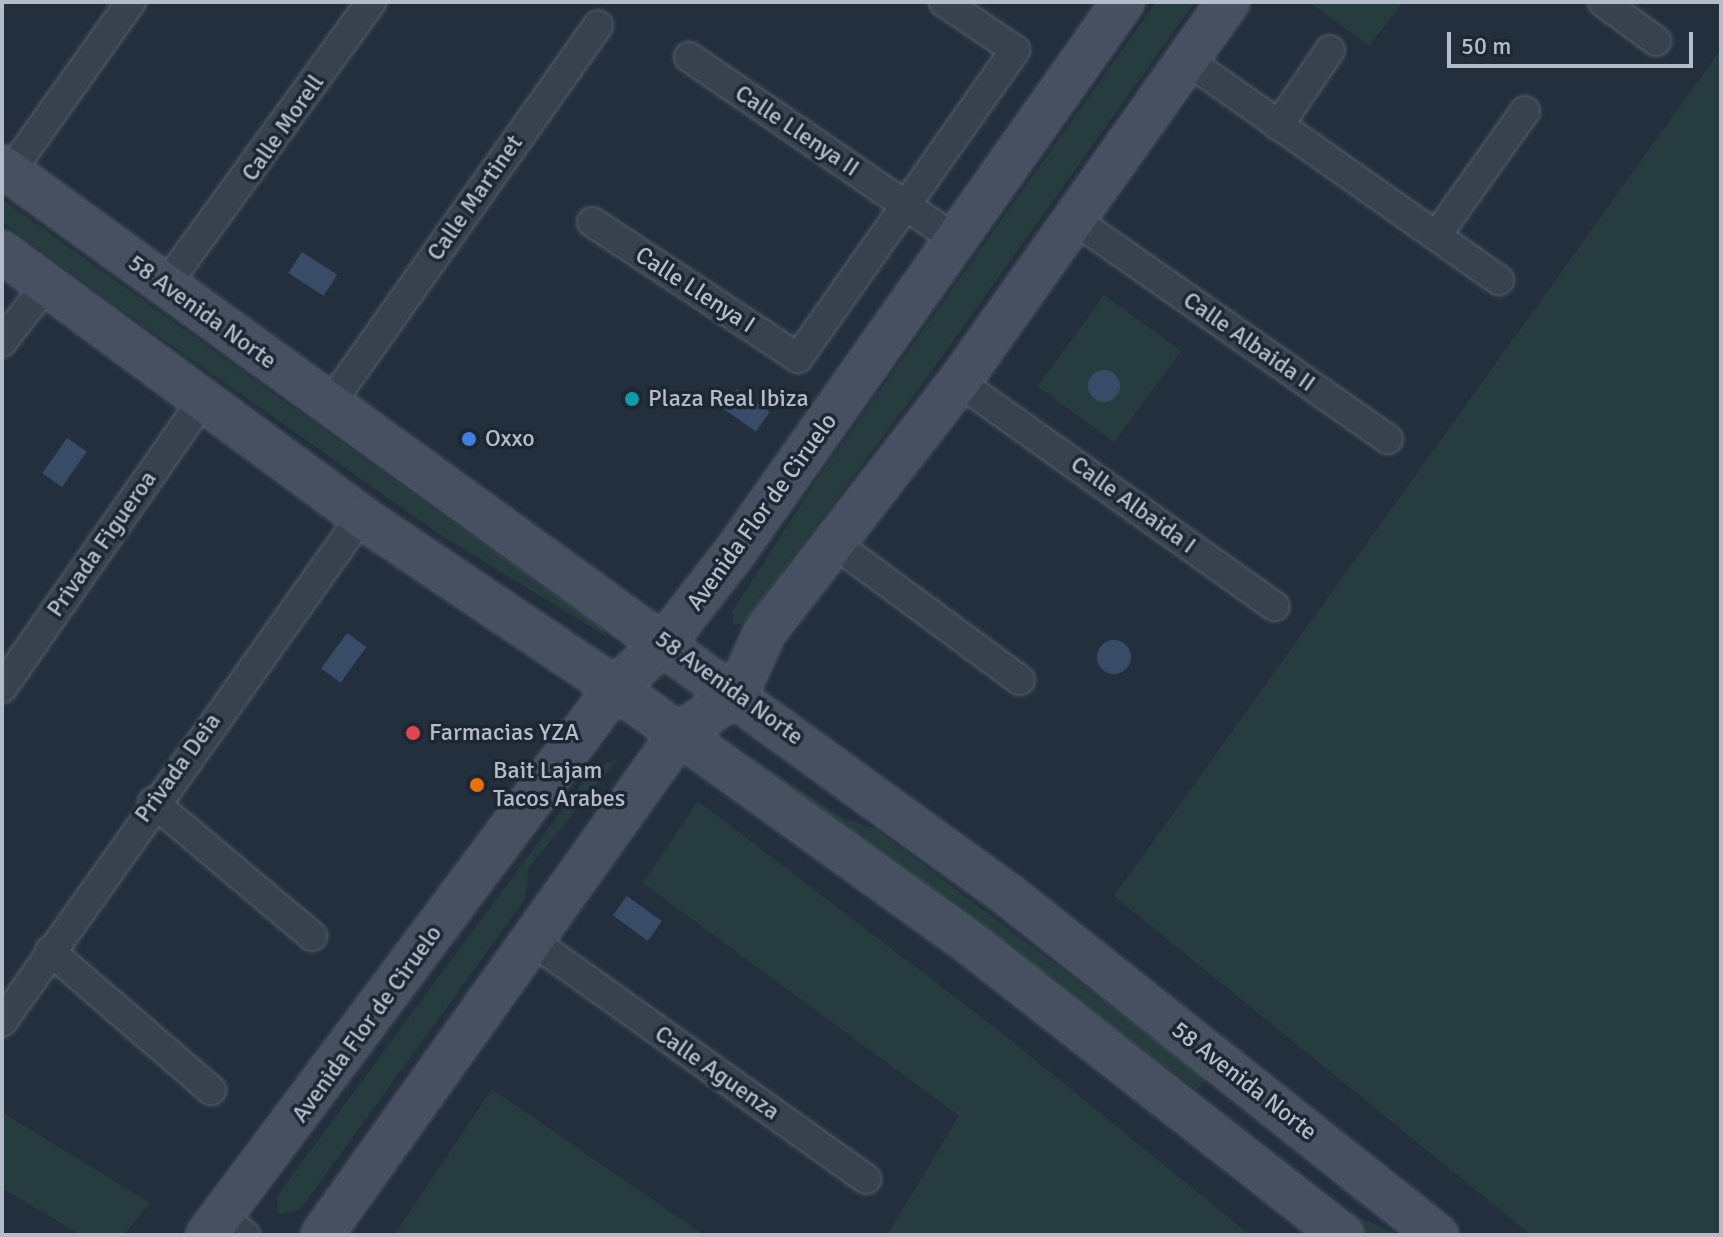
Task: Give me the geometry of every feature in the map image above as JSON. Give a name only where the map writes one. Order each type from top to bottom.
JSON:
[{"type":"main road","name":"Avenida Flor de Ciruelo","points":[[224,1229],[615,688],[666,641],[959,242],[1123,2]]},
{"type":"main road","points":[[322,1235],[534,942],[679,734],[737,694],[765,632],[959,382],[1228,2]]},
{"type":"main road","name":"58 Avenida Norte","points":[[6,169],[165,286],[666,641],[1260,1093],[1437,1235]]},
{"type":"main road","points":[[2,252],[361,517],[615,688],[975,947],[1342,1235]]},
{"type":"main road","points":[[1223,1139],[1260,1093]]},
{"type":"street","points":[[6,169],[35,138],[131,2]]},
{"type":"street","name":"Calle Morell","points":[[165,286],[371,2]]},
{"type":"street","points":[[916,212],[1015,50],[944,2]]},
{"type":"street","points":[[1603,2],[1656,41]]},
{"type":"street","name":"Calle Martinet","points":[[330,404],[598,25]]},
{"type":"street","points":[[1278,126],[1330,50]]},
{"type":"street","name":"Calle Llenya II","points":[[689,57],[959,242]]},
{"type":"street","points":[[1187,60],[1499,280]]},
{"type":"street","points":[[1437,235],[1525,111]]},
{"type":"street","name":"Calle Llenya I","points":[[592,222],[798,358],[916,212]]},
{"type":"street","name":"Calle Albaida II","points":[[1075,220],[1388,439]]},
{"type":"street","points":[[2,342],[47,284]]},
{"type":"street","name":"Calle Albaida I","points":[[959,382],[1274,606]]},
{"type":"street","name":"Privada Figueroa","points":[[2,688],[202,401]]},
{"type":"street","name":"Privada Deia","points":[[2,1022],[153,802],[361,517]]},
{"type":"street","points":[[834,543],[1020,680]]},
{"type":"street","points":[[153,802],[312,936]]},
{"type":"street","name":"Calle Aguenza","points":[[534,942],[866,1179]]},
{"type":"street","points":[[50,951],[211,1090]]},
{"type":"green space","points":[[1156,2],[1195,2],[924,382],[744,623],[733,625],[732,612],[819,476]]},
{"type":"green space","points":[[1310,2],[1403,2],[1369,46]]},
{"type":"green space","points":[[1721,49],[1721,1235],[1531,1235],[1114,896]]},
{"type":"green space","points":[[2,199],[604,630],[604,635],[439,534],[127,314],[2,222]]},
{"type":"green space","points":[[1104,295],[1181,351],[1114,442],[1038,386]]},
{"type":"green space","points":[[739,749],[841,817],[876,829],[1207,1078],[1197,1090]]},
{"type":"green space","points":[[618,759],[529,867],[525,899],[300,1210],[278,1214],[277,1196],[593,768]]},
{"type":"green space","points":[[698,801],[1002,1033],[1250,1235],[887,1235],[959,1116],[643,883]]},
{"type":"green space","points":[[492,1089],[704,1235],[394,1235]]},
{"type":"green space","points":[[2,1112],[150,1203],[124,1235],[81,1235],[2,1188]]},
{"type":"green space","points":[[1263,1146],[1348,1212],[1400,1235],[1366,1235],[1257,1149]]},
{"type":"water","points":[[302,252],[337,275],[324,296],[288,273]]},
{"type":"water","points":[[1104,370],[1116,374],[1120,386],[1116,398],[1104,402],[1092,398],[1088,386],[1092,374]]},
{"type":"water","points":[[737,389],[770,412],[756,432],[723,409]]},
{"type":"water","points":[[67,438],[87,452],[62,487],[42,473]]},
{"type":"water","points":[[347,633],[366,647],[341,683],[321,669]]},
{"type":"water","points":[[1114,640],[1126,645],[1131,657],[1126,669],[1114,674],[1102,669],[1097,657],[1102,645]]},
{"type":"water","points":[[627,896],[662,921],[648,941],[613,915]]},
{"type":"place","name":"Plaza Real Ibiza","points":[[632,399]]},
{"type":"place","name":"Oxxo","points":[[469,439]]},
{"type":"place","name":"Farmacias YZA","points":[[413,733]]},
{"type":"place","name":"Bait Lajam Tacos Arabes","points":[[477,785]]}]
